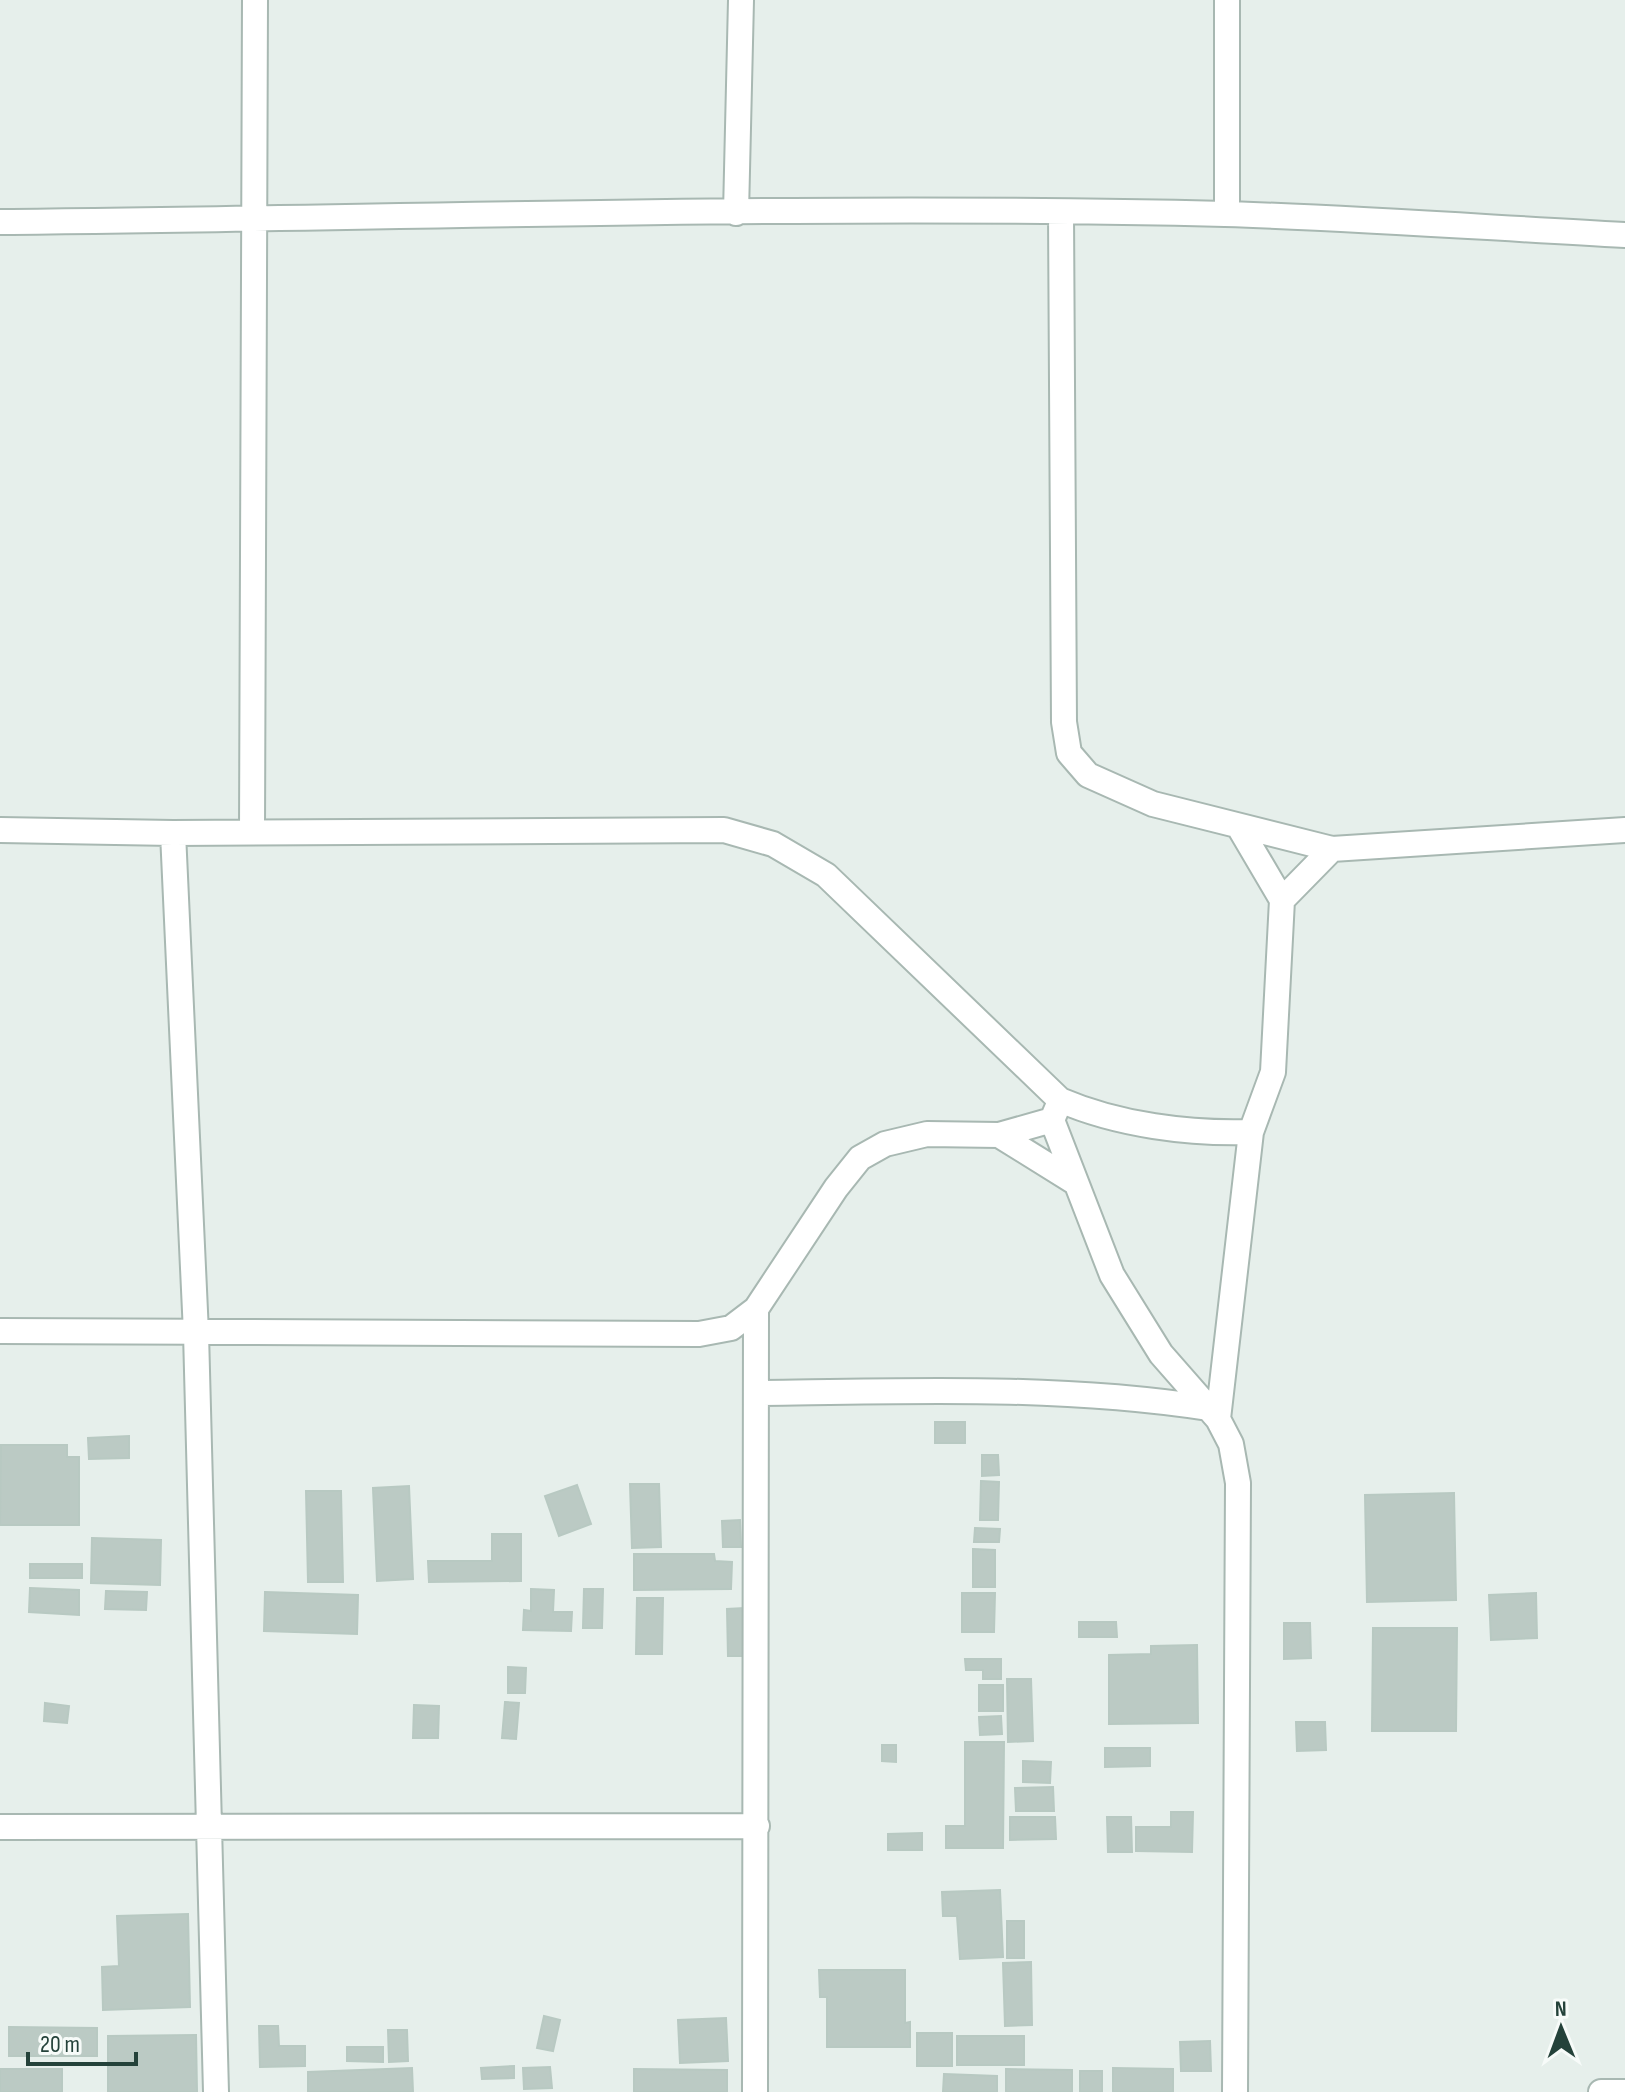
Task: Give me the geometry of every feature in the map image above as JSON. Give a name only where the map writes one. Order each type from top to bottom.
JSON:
[{"type":"street","points":[[252,832],[251,220],[255,0]]},
{"type":"street","points":[[736,213],[741,0]]},
{"type":"street","points":[[1227,0],[1227,214]]},
{"type":"street","points":[[0,222],[736,213],[1227,214],[1625,235]]},
{"type":"street","points":[[1061,213],[1064,722],[1069,753],[1088,775],[1153,804],[1332,849],[1625,830]]},
{"type":"street","points":[[1213,1414],[1251,1132],[1273,1072],[1282,900],[1239,827]]},
{"type":"street","points":[[0,830],[173,833],[724,830],[773,844],[826,875],[963,1002],[1034,1078],[1056,1110],[1073,1181],[1098,1245],[1161,1354],[1213,1414],[1231,1444],[1238,1483],[1235,2092]]},
{"type":"street","points":[[173,833],[196,1333],[216,2092]]},
{"type":"street","points":[[1282,900],[1332,849]]},
{"type":"street","points":[[0,1331],[699,1334],[731,1328],[756,1309],[836,1188],[860,1158],[885,1144],[927,1134],[999,1135],[1056,1110],[1225,1133],[1251,1132]]},
{"type":"street","points":[[999,1135],[1073,1181]]},
{"type":"street","points":[[755,2092],[756,1309]]},
{"type":"street","points":[[756,1393],[996,1391],[1128,1396],[1213,1414]]},
{"type":"street","points":[[0,1827],[757,1826]]},
{"type":"street","points":[[1601,2092],[1625,2092]]},
{"type":"building","points":[[935,1422],[965,1422],[965,1443],[935,1443]]},
{"type":"building","points":[[129,1436],[129,1458],[89,1459],[88,1438]]},
{"type":"building","points":[[1,1445],[67,1445],[67,1457],[79,1457],[79,1525],[0,1525]]},
{"type":"building","points":[[982,1455],[998,1455],[999,1475],[982,1476]]},
{"type":"building","points":[[981,1481],[999,1482],[998,1520],[980,1520]]},
{"type":"building","points":[[630,1484],[659,1484],[661,1547],[632,1548]]},
{"type":"building","points":[[577,1485],[591,1524],[559,1536],[545,1496]]},
{"type":"building","points":[[409,1486],[413,1579],[377,1581],[373,1488]]},
{"type":"building","points":[[306,1491],[341,1491],[343,1582],[308,1582]]},
{"type":"building","points":[[1454,1493],[1456,1600],[1367,1602],[1365,1495]]},
{"type":"building","points":[[740,1520],[741,1547],[723,1547],[722,1521]]},
{"type":"building","points":[[975,1528],[1000,1529],[999,1542],[974,1542]]},
{"type":"building","points":[[492,1534],[521,1534],[521,1581],[429,1582],[428,1561],[492,1561]]},
{"type":"building","points":[[92,1538],[161,1540],[160,1585],[91,1583]]},
{"type":"building","points":[[973,1549],[995,1550],[995,1587],[973,1587]]},
{"type":"building","points":[[634,1554],[714,1554],[715,1561],[732,1562],[731,1589],[634,1590]]},
{"type":"building","points":[[30,1564],[82,1564],[82,1578],[30,1578]]},
{"type":"building","points":[[30,1588],[79,1590],[79,1615],[29,1612]]},
{"type":"building","points":[[531,1589],[554,1590],[553,1612],[572,1612],[571,1631],[523,1630],[524,1610],[531,1611]]},
{"type":"building","points":[[584,1589],[603,1589],[602,1628],[583,1628]]},
{"type":"building","points":[[106,1591],[147,1592],[146,1610],[105,1609]]},
{"type":"building","points":[[265,1592],[358,1595],[357,1634],[264,1631]]},
{"type":"building","points":[[962,1593],[995,1593],[994,1632],[962,1632]]},
{"type":"building","points":[[1536,1593],[1537,1638],[1491,1640],[1489,1595]]},
{"type":"building","points":[[637,1598],[663,1598],[662,1654],[636,1654]]},
{"type":"building","points":[[744,1608],[745,1656],[728,1656],[727,1609]]},
{"type":"building","points":[[1079,1622],[1116,1622],[1117,1637],[1079,1637]]},
{"type":"building","points":[[1284,1623],[1310,1623],[1311,1658],[1284,1659]]},
{"type":"building","points":[[1373,1628],[1457,1628],[1456,1731],[1372,1731]]},
{"type":"building","points":[[1197,1645],[1198,1723],[1109,1724],[1109,1655],[1151,1654],[1151,1646]]},
{"type":"building","points":[[965,1659],[1001,1659],[1001,1679],[983,1679],[983,1670],[966,1670]]},
{"type":"building","points":[[508,1667],[526,1668],[525,1693],[508,1693]]},
{"type":"building","points":[[1007,1679],[1031,1679],[1033,1741],[1008,1742]]},
{"type":"building","points":[[979,1685],[1003,1685],[1003,1711],[979,1711]]},
{"type":"building","points":[[505,1702],[519,1703],[516,1739],[502,1738]]},
{"type":"building","points":[[45,1703],[69,1706],[67,1723],[44,1721]]},
{"type":"building","points":[[414,1705],[439,1706],[438,1738],[413,1738]]},
{"type":"building","points":[[1001,1716],[1002,1734],[980,1735],[979,1717]]},
{"type":"building","points":[[1296,1722],[1325,1722],[1326,1750],[1297,1751]]},
{"type":"building","points":[[965,1742],[1004,1742],[1003,1848],[946,1848],[946,1826],[965,1826]]},
{"type":"building","points":[[882,1745],[896,1745],[896,1762],[882,1761]]},
{"type":"building","points":[[1105,1748],[1150,1748],[1150,1766],[1105,1767]]},
{"type":"building","points":[[1023,1761],[1051,1762],[1050,1783],[1023,1782]]},
{"type":"building","points":[[1053,1787],[1054,1811],[1016,1811],[1015,1788]]},
{"type":"building","points":[[1171,1812],[1193,1812],[1192,1852],[1136,1851],[1136,1827],[1171,1827]]},
{"type":"building","points":[[1010,1817],[1055,1817],[1056,1839],[1010,1840]]},
{"type":"building","points":[[1107,1817],[1131,1817],[1132,1852],[1108,1852]]},
{"type":"building","points":[[922,1833],[922,1850],[888,1850],[888,1834]]},
{"type":"building","points":[[1000,1890],[1003,1957],[960,1959],[957,1916],[943,1916],[942,1892]]},
{"type":"building","points":[[188,1914],[190,2007],[103,2010],[102,1967],[119,1966],[117,1916]]},
{"type":"building","points":[[1007,1921],[1024,1921],[1024,1958],[1007,1958]]},
{"type":"building","points":[[1031,1962],[1032,2025],[1005,2026],[1003,1963]]},
{"type":"building","points":[[819,1970],[905,1970],[905,2023],[910,2022],[910,2047],[827,2047],[827,1997],[820,1997]]},
{"type":"building","points":[[544,2016],[560,2020],[553,2051],[537,2048]]},
{"type":"building","points":[[726,2018],[728,2061],[680,2063],[678,2020]]},
{"type":"building","points":[[259,2026],[278,2026],[279,2046],[305,2046],[305,2066],[260,2067]]},
{"type":"building","points":[[9,2027],[97,2028],[97,2056],[9,2056]]},
{"type":"building","points":[[388,2030],[407,2030],[408,2061],[389,2062]]},
{"type":"building","points":[[917,2033],[952,2033],[952,2066],[917,2066]]},
{"type":"building","points":[[196,2035],[197,2092],[108,2092],[108,2036]]},
{"type":"building","points":[[957,2036],[1024,2036],[1024,2065],[957,2065]]},
{"type":"building","points":[[1210,2041],[1211,2071],[1181,2071],[1180,2042]]},
{"type":"building","points":[[347,2047],[383,2047],[383,2062],[347,2061]]},
{"type":"building","points":[[514,2066],[514,2078],[482,2079],[481,2068]]},
{"type":"building","points":[[550,2067],[552,2088],[524,2089],[523,2068]]},
{"type":"building","points":[[412,2068],[413,2092],[308,2092],[308,2072]]},
{"type":"building","points":[[1113,2068],[1173,2069],[1173,2092],[1113,2092]]},
{"type":"building","points":[[0,2069],[62,2069],[62,2092],[0,2092]]},
{"type":"building","points":[[634,2069],[727,2070],[727,2092],[634,2092]]},
{"type":"building","points":[[1006,2069],[1072,2070],[1072,2092],[1006,2092]]},
{"type":"building","points":[[1080,2071],[1102,2071],[1102,2092],[1080,2092]]},
{"type":"building","points":[[944,2074],[997,2076],[997,2092],[943,2092]]}]
